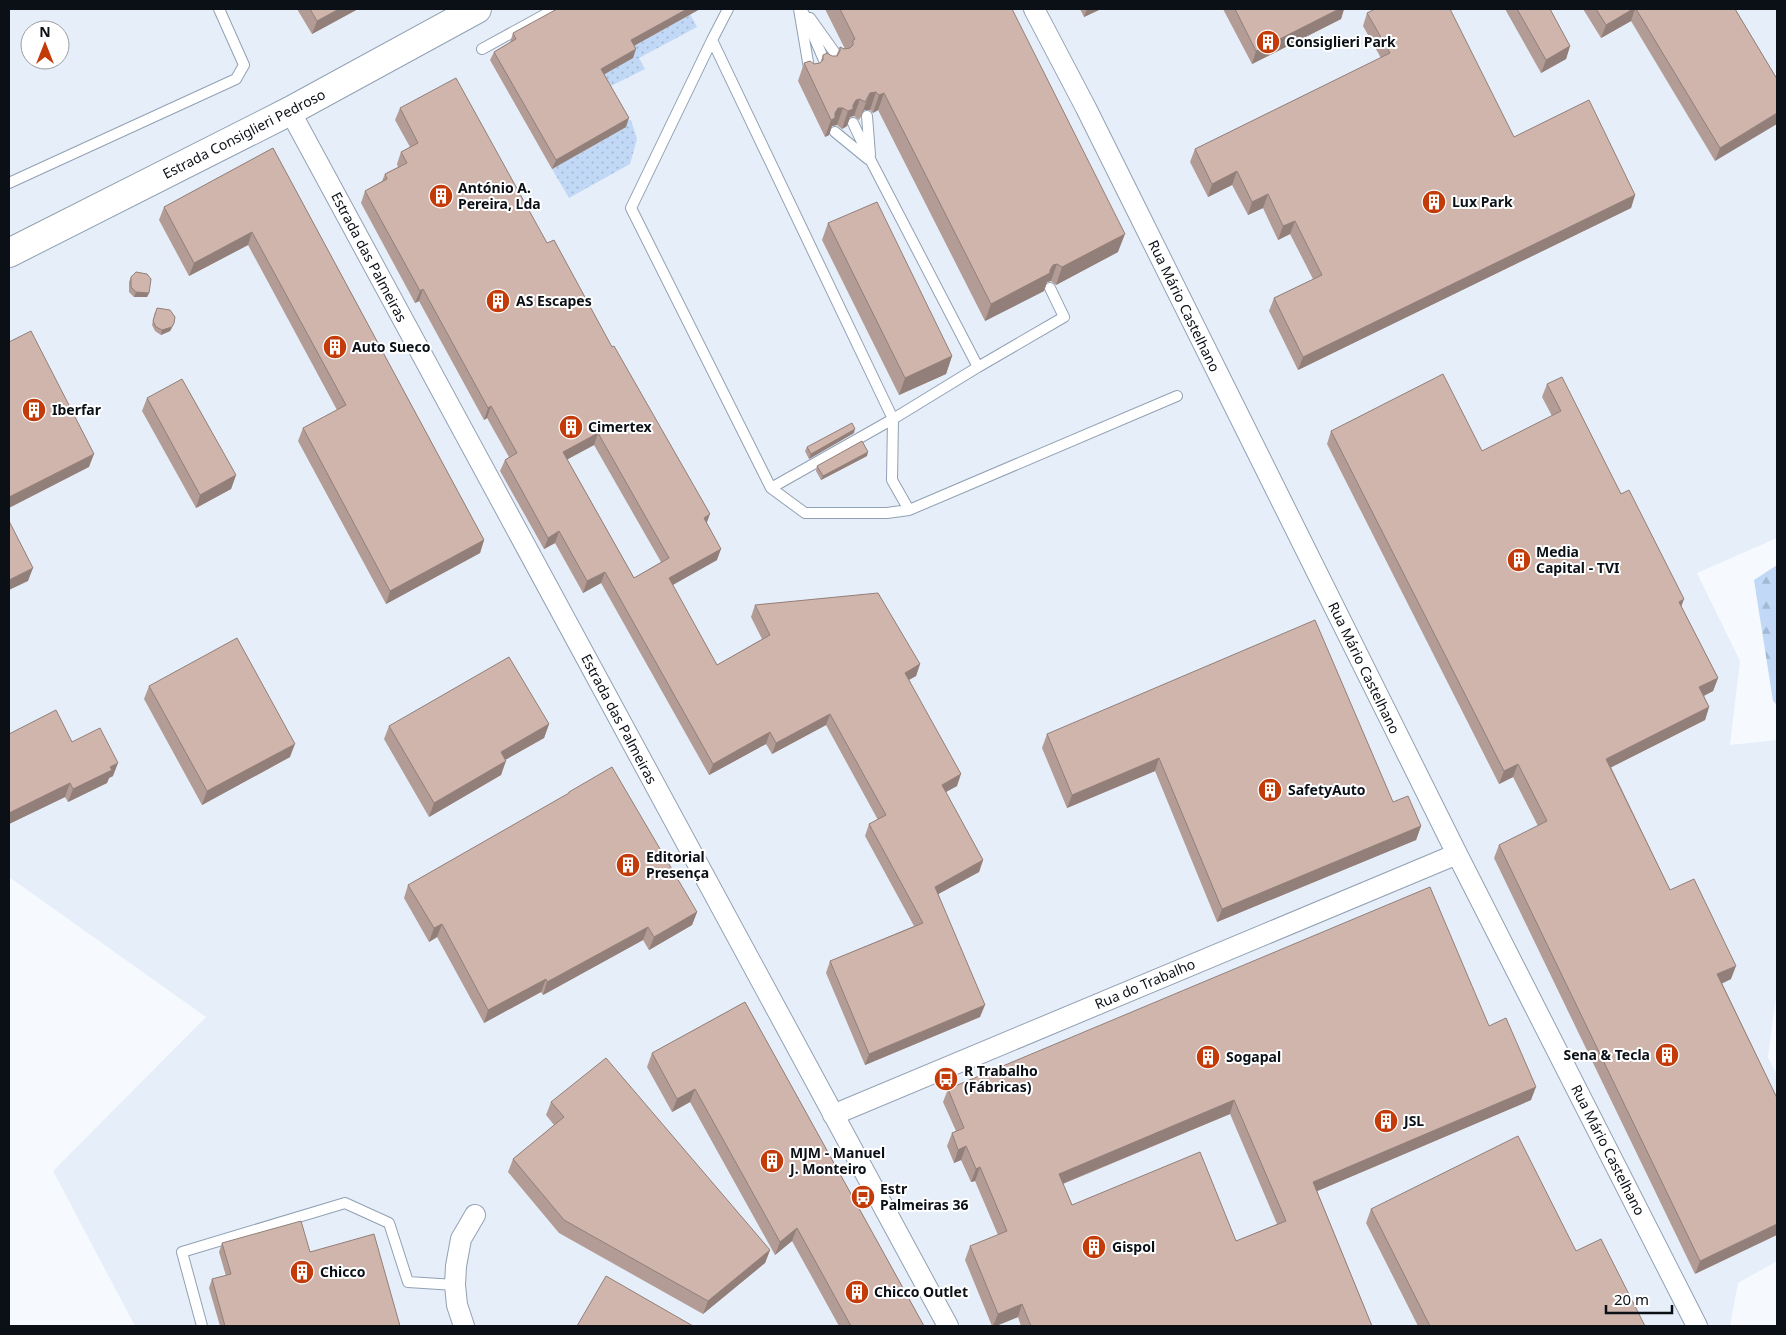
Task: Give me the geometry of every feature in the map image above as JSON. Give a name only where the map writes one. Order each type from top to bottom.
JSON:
[{"type":"main road","name":"Estrada Consiglieri Pedroso","points":[[9,253],[290,112],[477,9]]},
{"type":"street","name":"Rua Mário Castelhano","points":[[1034,9],[1086,108],[1457,854],[1698,1326]]},
{"type":"street","name":"Estrada das Palmeiras","points":[[290,112],[948,1326]]},
{"type":"street","name":"Rua do Trabalho","points":[[833,1115],[1457,854]]},
{"type":"street","points":[[464,1326],[457,1305],[455,1284],[461,1239],[475,1215]]},
{"type":"lane","points":[[9,183],[236,79],[244,65],[219,9]]},
{"type":"lane","points":[[482,49],[555,9]]},
{"type":"lane","points":[[728,9],[631,208],[771,488],[806,514],[887,513],[908,510],[1177,396]]},
{"type":"lane","points":[[801,9],[840,60]]},
{"type":"lane","points":[[801,9],[827,67]]},
{"type":"lane","points":[[801,9],[810,75]]},
{"type":"lane","points":[[712,40],[893,419],[892,480],[908,510]]},
{"type":"lane","points":[[867,116],[871,161]]},
{"type":"lane","points":[[853,123],[978,367]]},
{"type":"lane","points":[[835,132],[871,161]]},
{"type":"lane","points":[[771,488],[893,419],[1064,317],[1050,288]]},
{"type":"lane","points":[[202,1326],[182,1252],[344,1203],[389,1223],[408,1282],[455,1284]]},
{"type":"shaded area","points":[[9,9],[1777,9],[1777,538],[1697,573],[1740,661],[1730,745],[1777,740],[1777,989],[1768,1057],[1777,1075],[1777,1261],[1738,1283],[1730,1326],[135,1326],[53,1171],[206,1017],[9,877]]},
{"type":"green space","points":[[690,14],[697,27],[639,58],[645,69],[609,87],[598,78],[633,58],[628,49]]},
{"type":"green space","points":[[631,120],[637,139],[630,164],[569,198],[552,169],[626,127],[622,121]]},
{"type":"green space","points":[[1777,565],[1777,705],[1773,701],[1754,580]]},
{"type":"building","points":[[310,9],[339,9],[317,21]]},
{"type":"building","points":[[557,9],[687,9],[631,40],[636,49],[601,69],[629,118],[556,160],[494,52],[516,39],[513,33]]},
{"type":"building","points":[[840,9],[1012,9],[1125,234],[1062,267],[1057,264],[1053,265],[1050,273],[991,304],[884,93],[879,95],[876,92],[870,93],[865,102],[860,99],[856,100],[853,109],[848,111],[838,108],[835,118],[831,120],[804,63],[810,61],[814,64],[820,63],[823,60],[823,55],[827,53],[837,56],[840,47],[844,49],[850,48],[853,45],[853,40],[855,39]]},
{"type":"building","points":[[1235,9],[1339,9],[1256,51]]},
{"type":"building","name":"Lux Park","points":[[1375,9],[1450,9],[1514,137],[1589,100],[1635,195],[1303,357],[1274,298],[1322,275],[1295,221],[1283,226],[1268,194],[1252,202],[1237,171],[1212,184],[1195,149],[1390,53],[1367,13]]},
{"type":"building","points":[[1517,9],[1550,9],[1570,46],[1546,60]]},
{"type":"building","points":[[1596,9],[1633,9],[1606,25]]},
{"type":"building","points":[[1636,9],[1735,9],[1777,79],[1777,113],[1720,148]]},
{"type":"building","points":[[456,78],[547,243],[554,240],[612,347],[614,346],[710,514],[704,518],[721,549],[669,578],[717,665],[770,635],[755,605],[878,593],[920,664],[905,673],[961,774],[942,785],[983,860],[935,887],[985,1005],[869,1054],[830,961],[923,923],[869,824],[886,815],[830,714],[776,743],[770,732],[713,764],[605,572],[587,581],[559,531],[548,538],[505,460],[517,453],[491,406],[488,408],[423,289],[420,291],[365,191],[387,179],[385,174],[407,163],[401,152],[418,143],[400,108]],"holes":[[[598,433],[669,558],[634,578],[563,452]]]},
{"type":"building","name":"Auto Sueco","points":[[273,148],[484,540],[390,591],[303,428],[346,405],[252,232],[194,263],[164,207]]},
{"type":"building","points":[[877,202],[952,356],[905,378],[828,223]]},
{"type":"building","points":[[136,272],[147,274],[151,279],[149,293],[136,292],[131,287],[131,277]]},
{"type":"building","points":[[157,308],[170,310],[175,317],[172,327],[162,330],[156,327],[153,321]]},
{"type":"building","name":"Iberfar","points":[[31,331],[94,454],[9,497],[9,342]]},
{"type":"building","points":[[1443,374],[1482,451],[1561,411],[1547,384],[1562,377],[1621,494],[1629,490],[1684,599],[1679,602],[1718,678],[1699,687],[1709,707],[1606,759],[1670,890],[1694,879],[1736,966],[1717,974],[1777,1098],[1777,1224],[1700,1261],[1499,845],[1547,821],[1518,764],[1504,771],[1331,431]]},
{"type":"building","points":[[182,379],[236,475],[200,495],[147,398]]},
{"type":"building","points":[[852,423],[855,429],[811,454],[807,447]]},
{"type":"building","points":[[862,441],[868,452],[823,476],[817,466]]},
{"type":"building","points":[[9,521],[33,568],[9,580]]},
{"type":"building","points":[[1315,620],[1393,802],[1408,796],[1421,826],[1222,909],[1159,758],[1072,795],[1047,734]]},
{"type":"building","points":[[237,638],[295,744],[207,791],[149,686]]},
{"type":"building","points":[[509,657],[549,724],[501,752],[506,761],[434,803],[389,726]]},
{"type":"building","points":[[56,710],[72,742],[100,728],[118,763],[110,767],[112,770],[73,789],[70,783],[9,813],[9,734]]},
{"type":"building","points":[[612,767],[697,912],[654,937],[648,927],[547,982],[546,979],[488,1010],[442,924],[434,928],[408,885]]},
{"type":"building","points":[[1430,887],[1489,1026],[1506,1018],[1536,1087],[1313,1182],[1372,1326],[1031,1326],[1022,1304],[998,1314],[970,1246],[1007,1231],[980,1167],[976,1169],[966,1146],[958,1150],[952,1133],[964,1128],[948,1089]],"holes":[[[1234,1100],[1286,1221],[1236,1241],[1200,1152],[1072,1205],[1059,1174]]]},
{"type":"building","name":"MJM - Manuel J. Monteiro","points":[[745,1002],[924,1326],[851,1326],[797,1228],[780,1242],[695,1089],[677,1099],[652,1053]]},
{"type":"building","points":[[606,1058],[770,1250],[708,1301],[564,1220],[513,1159],[564,1117],[551,1102]]},
{"type":"building","points":[[1518,1136],[1576,1251],[1601,1239],[1645,1326],[1430,1326],[1371,1209]]},
{"type":"building","name":"Chicco","points":[[301,1221],[310,1252],[374,1234],[400,1326],[225,1326],[212,1279],[231,1274],[222,1243]]},
{"type":"building","points":[[606,1276],[693,1326],[577,1326]]},
{"type":"place","name":"Consiglieri Park","points":[[1268,42]]},
{"type":"place","name":"António A. Pereira, Lda","points":[[441,196]]},
{"type":"place","name":"Lux Park","points":[[1434,202]]},
{"type":"place","name":"AS Escapes","points":[[498,301]]},
{"type":"place","name":"Auto Sueco","points":[[335,347]]},
{"type":"place","name":"Iberfar","points":[[34,410]]},
{"type":"place","name":"Cimertex","points":[[571,427]]},
{"type":"place","name":"Media Capital - TVI","points":[[1519,560]]},
{"type":"place","name":"SafetyAuto","points":[[1270,790]]},
{"type":"place","name":"Editorial Presença","points":[[628,865]]},
{"type":"place","name":"Sena & Tecla","points":[[1667,1055]]},
{"type":"place","name":"Sogapal","points":[[1208,1057]]},
{"type":"place","name":"R Trabalho (Fábricas)","points":[[946,1079]]},
{"type":"place","name":"JSL","points":[[1386,1121]]},
{"type":"place","name":"MJM - Manuel J. Monteiro","points":[[772,1161]]},
{"type":"place","name":"Estr Palmeiras 36","points":[[863,1197]]},
{"type":"place","name":"Gispol","points":[[1094,1247]]},
{"type":"place","name":"Chicco","points":[[302,1272]]},
{"type":"place","name":"Chicco Outlet","points":[[857,1292]]}]
